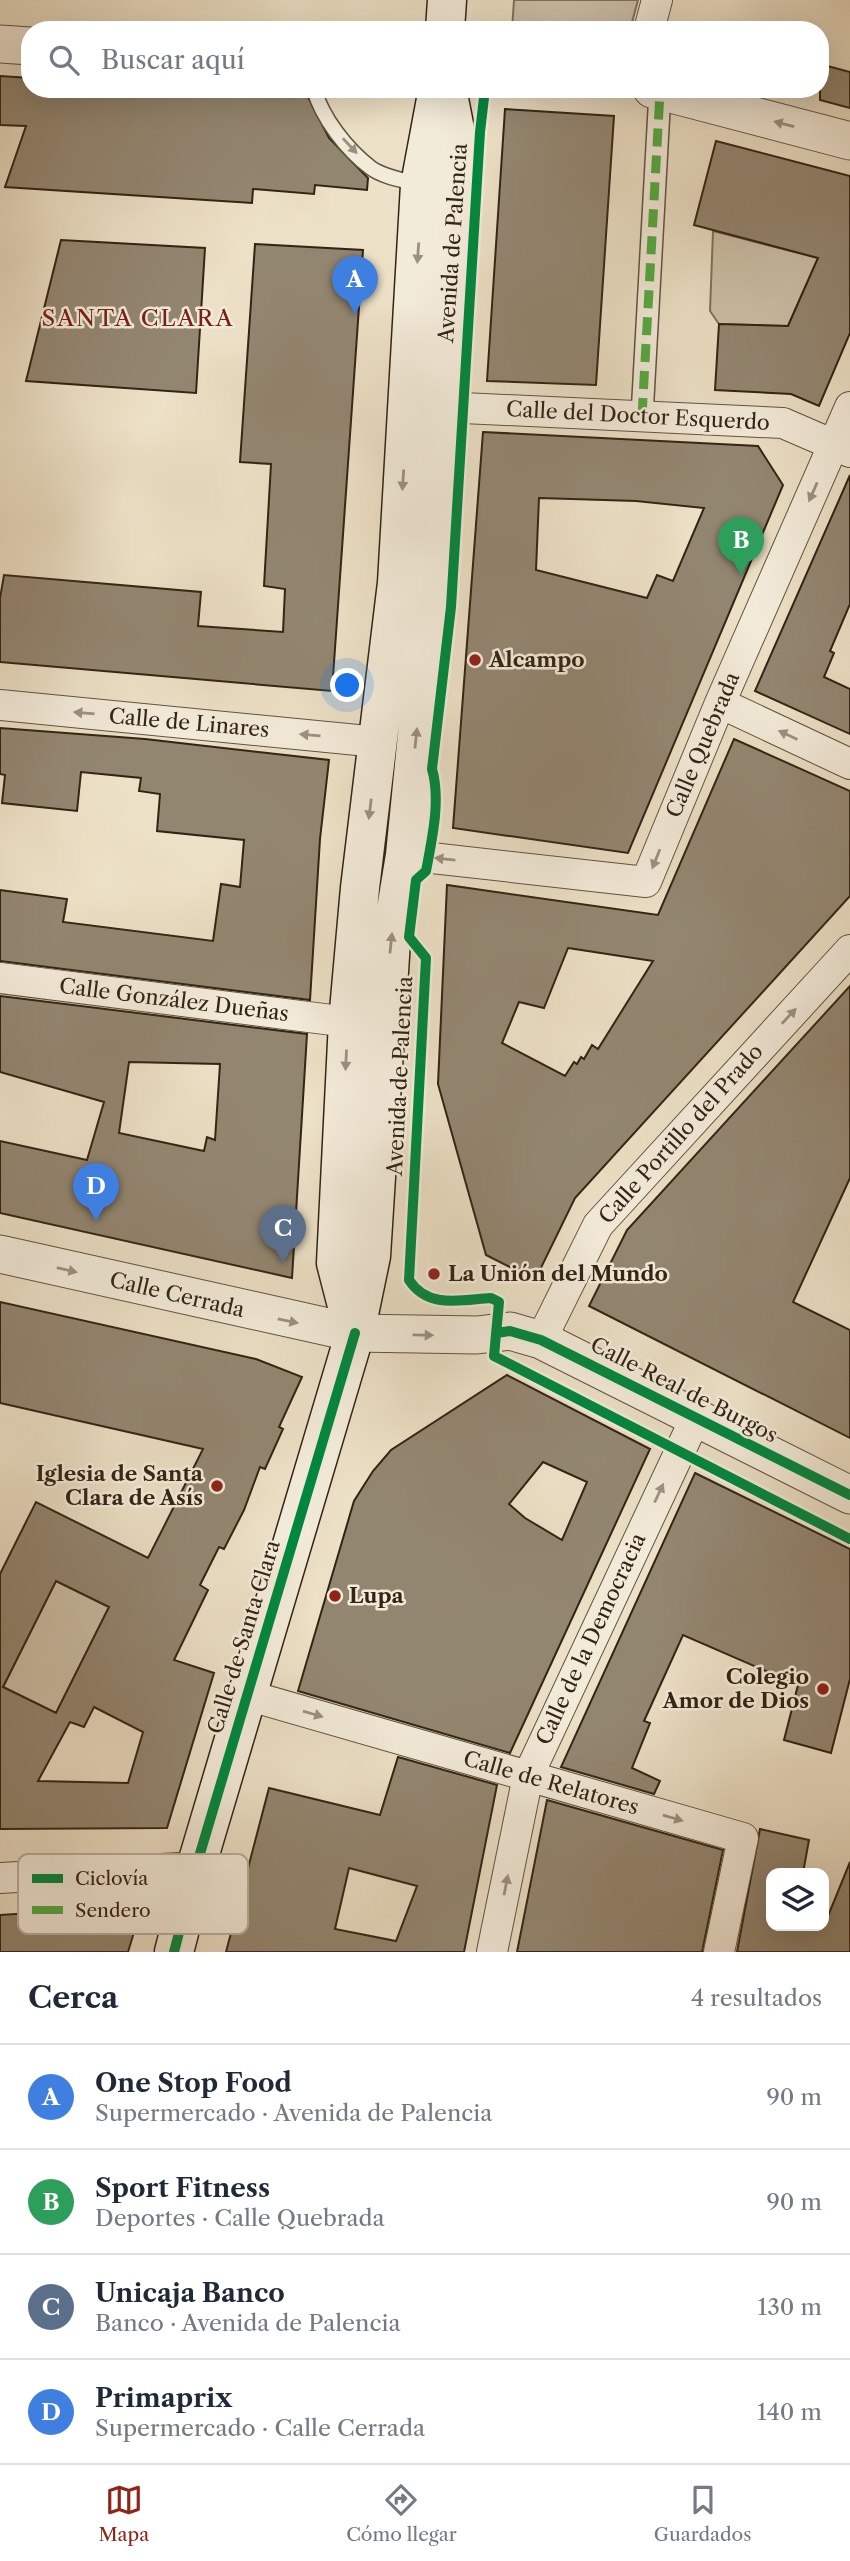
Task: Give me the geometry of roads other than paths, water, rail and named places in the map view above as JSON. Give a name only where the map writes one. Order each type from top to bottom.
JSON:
[{"type":"main road","points":[[446,21],[447,0]]},
{"type":"main road","name":"Avenida de Palencia","points":[[355,1333],[336,1263],[348,1022],[397,583],[420,185],[436,98]]},
{"type":"main road","name":"Avenida de Palencia","points":[[355,1333],[371,1256],[391,940],[405,855],[431,595],[455,130],[448,98]]},
{"type":"main road","name":"Calle de Santa Clara","points":[[200,1854],[355,1333]]},
{"type":"main road","name":"Calle de Santa Clara","points":[[174,1952],[179,1934]]},
{"type":"street","points":[[651,21],[657,0]]},
{"type":"street","points":[[0,44],[21,45]]},
{"type":"street","points":[[642,416],[656,98]]},
{"type":"street","points":[[686,98],[850,141]]},
{"type":"street","name":"Calle del Doctor Esquerdo","points":[[442,407],[783,423],[842,449]]},
{"type":"street","name":"Calle Quebrada","points":[[405,855],[646,882],[720,704],[842,449],[850,407]]},
{"type":"street","points":[[720,704],[850,764]]},
{"type":"street","name":"Calle de Linares","points":[[0,705],[378,741]]},
{"type":"street","name":"Calle Portillo del Prado","points":[[541,1339],[597,1225],[850,950]]},
{"type":"street","name":"Calle González Dueñas","points":[[0,978],[348,1022]]},
{"type":"street","name":"Calle Cerrada","points":[[0,1254],[355,1333]]},
{"type":"street","name":"Calle Real de Burgos","points":[[355,1333],[478,1335],[510,1331],[541,1339],[850,1495]]},
{"type":"street","name":"Calle de la Democracia","points":[[492,1952],[528,1776],[696,1416]]},
{"type":"street","name":"Calle de Relatores","points":[[247,1695],[743,1838],[719,1952]]},
{"type":"street","points":[[0,1878],[18,1877]]},
{"type":"lane","points":[[316,98],[333,128],[373,170],[420,185]]},
{"type":"place","name":"One Stop Food","points":[[355,314]]},
{"type":"place","name":"Sport Fitness","points":[[741,575]]},
{"type":"place","name":"Alcampo","points":[[475,660]]},
{"type":"place","name":"Primaprix","points":[[96,1221]]},
{"type":"place","name":"Unicaja Banco","points":[[283,1263]]},
{"type":"place","name":"La Unión del Mundo","points":[[434,1274]]},
{"type":"place","name":"Iglesia de Santa Clara de Asís","points":[[217,1486]]},
{"type":"place","name":"Lupa","points":[[335,1596]]},
{"type":"place","name":"Colegio Amor de Dios","points":[[823,1689]]},
{"type":"district","name":"SANTA CLARA","points":[[138,318]]}]
